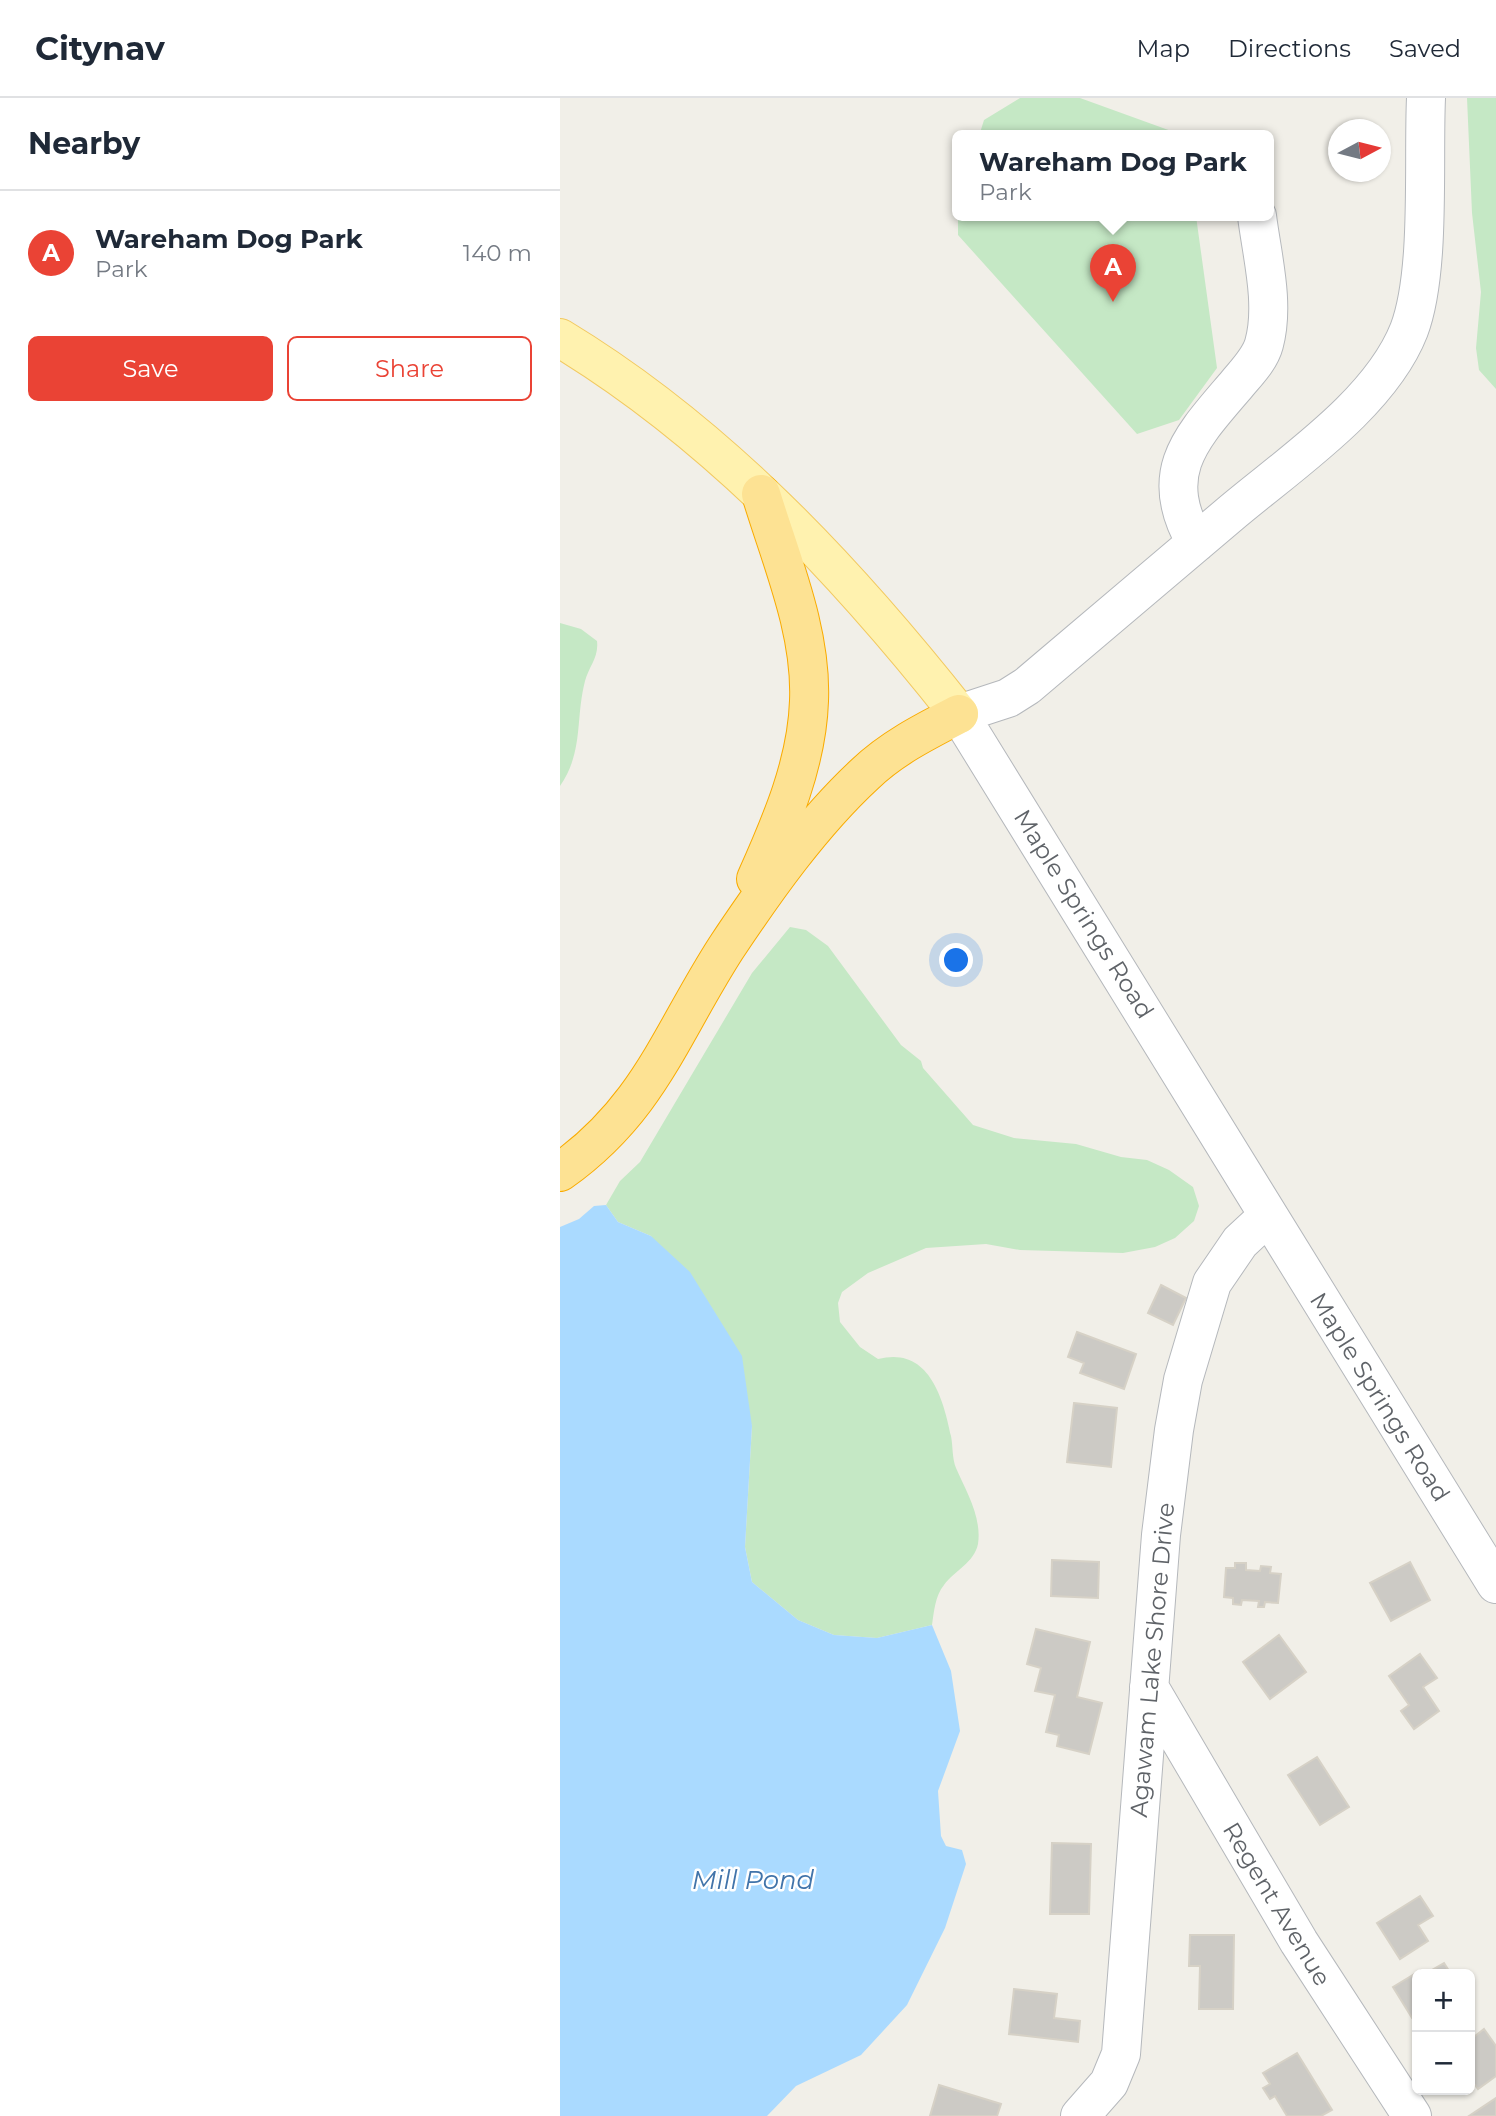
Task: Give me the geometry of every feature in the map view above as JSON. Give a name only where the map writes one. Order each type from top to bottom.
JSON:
[{"type":"highway","points":[[560,1172],[611,1132],[656,1070],[726,948],[780,825],[795,780],[809,702],[800,624],[761,494]]},
{"type":"highway","points":[[726,948],[802,844],[865,773],[921,733],[959,714]]},
{"type":"main road","name":"Maple Springs Road","points":[[560,338],[632,387],[761,494],[893,630],[959,714]]},
{"type":"street","points":[[959,714],[1008,698],[1027,686],[1321,438],[1376,385],[1403,342],[1413,314],[1420,276],[1426,98]]},
{"type":"street","points":[[1196,543],[1182,520],[1177,487],[1184,454],[1195,433],[1251,367],[1264,346],[1268,320],[1267,300],[1258,221]]},
{"type":"street","name":"Maple Springs Road","points":[[959,714],[1496,1584]]},
{"type":"street","name":"Agawam Lake Shore Drive","points":[[1080,2116],[1109,2083],[1121,2054],[1161,1535],[1183,1380],[1212,1283],[1240,1242],[1268,1216]]},
{"type":"street","name":"Regent Avenue","points":[[1149,1687],[1306,1952],[1412,2116]]},
{"type":"green space","points":[[1020,98],[1080,98],[1168,130],[981,130],[984,120]]},
{"type":"green space","points":[[1467,98],[1496,98],[1496,389],[1479,370],[1476,348],[1481,292],[1472,213]]},
{"type":"green space","points":[[958,221],[1197,221],[1217,368],[1179,420],[1137,434],[958,235]]},
{"type":"green space","points":[[560,623],[581,629],[597,641],[597,647],[582,695],[573,760],[560,786]]},
{"type":"green space","points":[[790,927],[806,930],[828,946],[901,1045],[921,1061],[923,1068],[973,1125],[1014,1138],[1076,1144],[1121,1157],[1147,1160],[1169,1170],[1193,1187],[1199,1206],[1194,1221],[1175,1238],[1155,1247],[1123,1253],[1020,1250],[986,1244],[926,1248],[868,1273],[842,1292],[838,1303],[840,1322],[860,1347],[878,1359],[895,1357],[909,1360],[921,1367],[938,1391],[951,1436],[955,1464],[978,1524],[976,1551],[941,1589],[935,1604],[932,1625],[877,1638],[834,1635],[798,1620],[752,1582],[745,1547],[752,1426],[651,1236],[618,1222],[606,1205],[620,1181],[640,1162],[752,973]]},
{"type":"water","name":"Mill Pond","points":[[606,1205],[618,1222],[651,1236],[690,1272],[742,1356],[752,1426],[745,1547],[752,1582],[798,1620],[834,1635],[877,1638],[932,1625],[951,1671],[960,1731],[938,1791],[941,1836],[946,1846],[962,1850],[966,1864],[945,1928],[907,2005],[861,2055],[796,2086],[767,2116],[560,2116],[560,1227],[579,1219],[594,1206]]},
{"type":"building","points":[[1161,1285],[1186,1298],[1173,1325],[1148,1313]]},
{"type":"building","points":[[1077,1332],[1136,1354],[1124,1389],[1080,1373],[1084,1363],[1068,1357]]},
{"type":"building","points":[[1074,1403],[1117,1408],[1111,1467],[1067,1462]]},
{"type":"building","points":[[1052,1560],[1099,1562],[1098,1598],[1051,1596]]},
{"type":"building","points":[[1410,1562],[1430,1600],[1391,1621],[1370,1583]]},
{"type":"building","points":[[1235,1563],[1246,1563],[1246,1570],[1260,1571],[1261,1566],[1271,1567],[1270,1573],[1281,1574],[1278,1603],[1265,1602],[1264,1607],[1258,1607],[1259,1601],[1242,1600],[1241,1605],[1233,1604],[1233,1598],[1224,1597],[1226,1568],[1235,1568]]},
{"type":"building","points":[[1036,1629],[1090,1642],[1077,1697],[1102,1703],[1089,1754],[1057,1746],[1059,1735],[1046,1732],[1055,1695],[1035,1691],[1041,1668],[1027,1664]]},
{"type":"building","points":[[1279,1635],[1306,1672],[1270,1699],[1243,1662]]},
{"type":"building","points":[[1420,1654],[1437,1678],[1423,1687],[1439,1711],[1414,1729],[1401,1711],[1409,1705],[1389,1676]]},
{"type":"building","points":[[1317,1757],[1349,1807],[1320,1825],[1288,1775]]},
{"type":"building","points":[[1052,1843],[1091,1844],[1089,1914],[1050,1914]]},
{"type":"building","points":[[1420,1896],[1433,1916],[1418,1925],[1428,1941],[1400,1959],[1377,1923]]},
{"type":"building","points":[[1190,1935],[1234,1935],[1233,2009],[1199,2009],[1200,1966],[1189,1966]]},
{"type":"building","points":[[1444,1963],[1448,1969],[1434,1969]]},
{"type":"building","points":[[1412,1975],[1412,2018],[1393,1987]]},
{"type":"building","points":[[1014,1989],[1057,1994],[1054,2018],[1080,2021],[1078,2042],[1009,2034]]},
{"type":"building","points":[[1484,2029],[1496,2046],[1496,2076],[1478,2089],[1475,2085],[1475,2036]]},
{"type":"building","points":[[1297,2053],[1332,2110],[1321,2116],[1287,2116],[1275,2096],[1270,2099],[1263,2088],[1270,2084],[1263,2073]]},
{"type":"building","points":[[939,2085],[1001,2104],[997,2116],[930,2116]]},
{"type":"building","points":[[1496,2098],[1496,2116],[1469,2116]]},
{"type":"place","name":"Wareham Dog Park","points":[[1113,302]]}]
